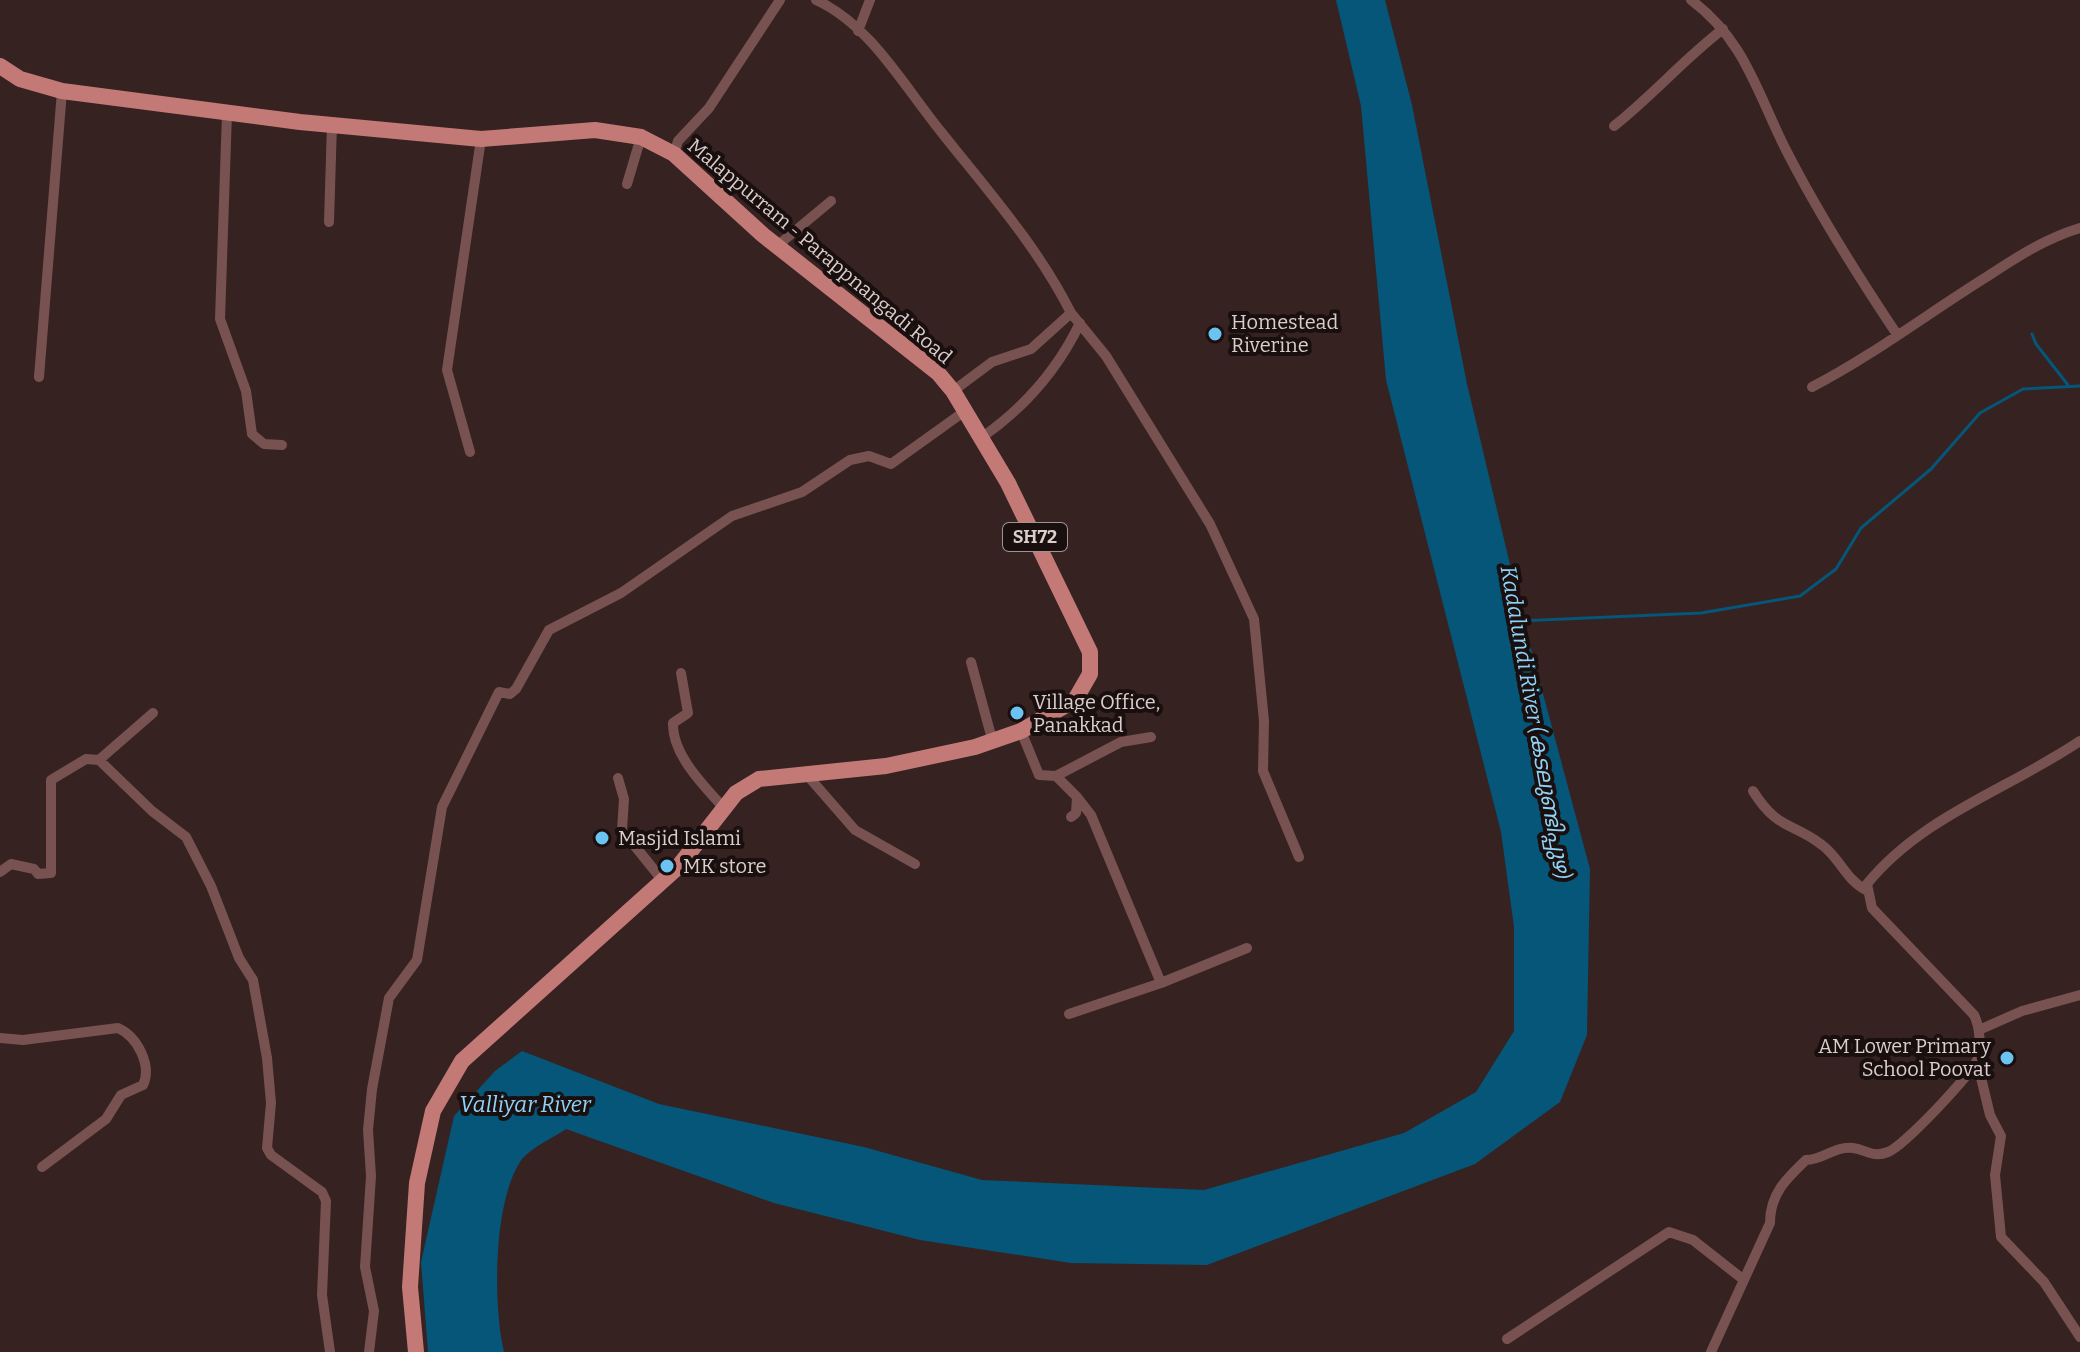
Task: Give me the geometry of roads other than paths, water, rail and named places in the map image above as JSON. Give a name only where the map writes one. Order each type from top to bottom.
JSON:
[{"type":"main road","name":"Malappurram - Parappnangadi Road","points":[[0,66],[20,79],[62,91],[227,113],[481,139],[595,130],[641,137],[674,154],[777,246],[903,345],[953,391],[1008,483],[1090,652],[1090,674],[1075,700],[1021,731],[936,757],[759,779],[736,793],[678,867],[462,1061],[433,1111],[417,1183],[410,1287],[416,1352]]},
{"type":"street","points":[[674,154],[678,141],[709,108],[780,0]]},
{"type":"street","points":[[816,0],[833,8],[877,49],[1000,203],[1071,313],[1106,356],[1210,524],[1254,619],[1264,721],[1263,771],[1299,857]]},
{"type":"street","points":[[858,31],[870,0]]},
{"type":"street","points":[[1691,0],[1723,29],[1742,53],[1784,147],[1826,223],[1896,333]]},
{"type":"street","points":[[1614,126],[1649,98],[1677,65],[1723,29]]},
{"type":"street","points":[[39,377],[62,91]]},
{"type":"street","points":[[227,113],[220,319],[229,352],[246,391],[252,434],[264,444],[282,445]]},
{"type":"street","points":[[329,222],[332,124]]},
{"type":"street","points":[[627,184],[641,137]]},
{"type":"street","points":[[470,452],[447,370],[481,139]]},
{"type":"street","points":[[777,246],[831,201]]},
{"type":"street","points":[[1812,387],[1847,369],[1896,333],[2033,247],[2080,228]]},
{"type":"street","points":[[953,391],[992,362],[1031,349],[1071,313]]},
{"type":"street","points":[[981,438],[1014,415],[1039,386],[1068,348],[1080,323]]},
{"type":"street","points":[[369,1352],[374,1311],[365,1267],[371,1176],[368,1130],[374,1073],[389,998],[417,960],[442,807],[499,692],[510,694],[516,689],[549,630],[621,593],[732,516],[802,492],[850,460],[869,456],[891,464],[965,411]]},
{"type":"street","points":[[971,662],[992,739]]},
{"type":"street","points":[[681,673],[688,713],[673,723],[673,738],[701,782],[723,807]]},
{"type":"street","points":[[99,760],[153,713]]},
{"type":"street","points":[[1021,731],[1039,775],[1056,776],[1121,742],[1151,737]]},
{"type":"street","points":[[1866,890],[1877,871],[1902,848],[1989,791],[2029,774],[2080,741]]},
{"type":"street","points":[[0,872],[11,864],[34,869],[38,874],[51,873],[51,780],[86,759],[99,760],[152,811],[186,837],[211,886],[239,958],[253,980],[271,1103],[267,1148],[271,1155],[322,1192],[326,1201],[322,1229],[322,1295],[330,1352]]},
{"type":"street","points":[[807,775],[855,830],[915,864]]},
{"type":"street","points":[[1056,776],[1091,815],[1161,983]]},
{"type":"street","points":[[618,778],[624,799],[622,830],[663,881]]},
{"type":"street","points":[[1753,791],[1773,817],[1826,847],[1845,875],[1866,890],[1872,908],[1974,1015],[1979,1030],[1977,1061],[1990,1115],[2001,1136],[1995,1175],[2001,1237],[2044,1282],[2080,1337]]},
{"type":"street","points":[[1071,817],[1076,813],[1077,797]]},
{"type":"street","points":[[1069,1014],[1161,983],[1247,948]]},
{"type":"street","points":[[1979,1030],[2022,1011],[2080,995]]},
{"type":"street","points":[[0,1038],[23,1040],[118,1028],[136,1044],[147,1070],[143,1085],[121,1095],[106,1119],[42,1167]]},
{"type":"street","points":[[1711,1352],[1770,1223],[1770,1205],[1806,1160],[1817,1160],[1832,1150],[1855,1148],[1870,1156],[1890,1152],[1945,1099],[1977,1061]]},
{"type":"street","points":[[1507,1339],[1669,1232],[1693,1240],[1744,1280]]},
{"type":"water","name":"Valliyar River","points":[[1336,0],[1385,0],[1412,105],[1467,384],[1523,619],[1590,869],[1587,1035],[1560,1102],[1475,1164],[1207,1265],[1071,1263],[920,1240],[774,1203],[566,1129],[524,1157],[511,1180],[500,1228],[498,1255],[498,1308],[504,1352],[428,1352],[421,1262],[454,1116],[495,1071],[522,1051],[659,1104],[864,1147],[982,1180],[1204,1190],[1404,1133],[1476,1092],[1514,1031],[1514,927],[1501,832],[1386,380],[1361,106]]},
{"type":"waterway","points":[[2032,334],[2036,344],[2068,385]]},
{"type":"waterway","name":"Kadalundi River (കടലുണ്ടിപ്പുഴ)","points":[[1519,621],[1701,613],[1800,596],[1836,569],[1861,528],[1931,469],[1980,413],[2023,389],[2080,386]]},
{"type":"place","name":"Homestead Riverine","points":[[1215,334]]},
{"type":"place","name":"Village Office, Panakkad","points":[[1017,713]]},
{"type":"place","name":"Masjid Islami","points":[[602,838]]},
{"type":"place","name":"MK store","points":[[667,866]]},
{"type":"place","name":"AM Lower Primary School Poovat","points":[[2007,1058]]}]
